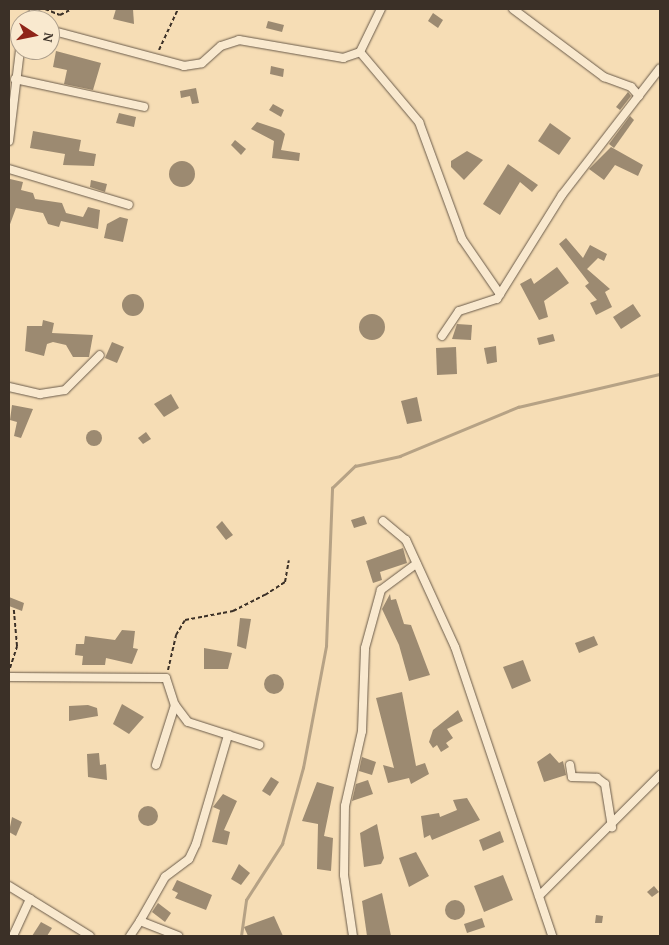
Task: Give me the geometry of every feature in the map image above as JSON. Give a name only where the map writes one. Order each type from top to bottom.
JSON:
[{"type":"street","points":[[60,33],[156,59],[194,66],[221,46],[239,40],[323,58],[343,58],[360,52],[381,9]]},
{"type":"street","points":[[513,9],[604,77],[632,87],[639,96]]},
{"type":"street","points":[[360,52],[419,122],[462,239],[500,294]]},
{"type":"street","points":[[9,140],[13,75],[17,60]]},
{"type":"street","points":[[442,336],[459,311],[491,303],[500,294],[562,196],[660,68]]},
{"type":"street","points":[[13,75],[144,107]]},
{"type":"street","points":[[9,170],[129,205]]},
{"type":"street","points":[[9,387],[40,394],[65,390],[100,355]]},
{"type":"street","points":[[383,521],[402,534],[455,647],[552,936]]},
{"type":"street","points":[[353,936],[344,875],[345,806],[362,732],[364,648],[381,590],[416,564]]},
{"type":"street","points":[[9,677],[166,678],[175,706],[192,725],[259,745]]},
{"type":"street","points":[[156,765],[175,706]]},
{"type":"street","points":[[130,936],[165,877],[189,859],[196,844],[228,735]]},
{"type":"street","points":[[570,765],[572,777],[597,778],[605,784],[612,827]]},
{"type":"street","points":[[539,896],[612,827],[660,775]]},
{"type":"street","points":[[9,886],[90,936]]},
{"type":"street","points":[[13,936],[30,899]]},
{"type":"street","points":[[140,921],[178,936]]},
{"type":"path","points":[[45,9],[60,15],[72,9]]},
{"type":"path","points":[[156,59],[178,9]]},
{"type":"path","points":[[166,678],[176,635],[185,620],[252,603],[285,582],[290,560]]},
{"type":"path","points":[[9,671],[17,646],[14,609]]},
{"type":"building","points":[[116,9],[133,9],[134,24],[113,19]]},
{"type":"building","points":[[433,13],[443,20],[438,28],[428,21]]},
{"type":"building","points":[[268,21],[284,25],[282,32],[266,28]]},
{"type":"building","points":[[60,52],[101,63],[93,90],[64,84],[67,70],[53,67],[54,60],[60,60]]},
{"type":"building","points":[[271,66],[284,69],[283,77],[270,74]]},
{"type":"building","points":[[196,88],[199,103],[192,104],[190,96],[181,98],[180,91]]},
{"type":"building","points":[[628,92],[631,96],[620,110],[616,107]]},
{"type":"building","points":[[273,104],[284,110],[281,117],[269,110]]},
{"type":"building","points":[[119,113],[136,117],[134,127],[116,123]]},
{"type":"building","points":[[630,116],[634,120],[614,148],[609,144]]},
{"type":"building","points":[[257,122],[281,130],[285,134],[281,150],[300,153],[299,161],[272,158],[274,141],[251,129]]},
{"type":"building","points":[[550,123],[571,138],[559,155],[538,141]]},
{"type":"building","points":[[33,131],[81,140],[79,151],[96,154],[94,166],[63,165],[65,154],[30,148]]},
{"type":"building","points":[[235,140],[246,149],[241,155],[231,145]]},
{"type":"building","points":[[611,147],[643,165],[638,176],[615,165],[604,180],[589,169]]},
{"type":"building","points":[[467,151],[483,160],[464,180],[451,167],[451,161]]},
{"type":"building","points":[[182,161],[191,165],[195,174],[191,183],[182,187],[173,183],[169,174],[173,165]]},
{"type":"building","points":[[508,164],[538,185],[532,192],[520,182],[500,215],[483,204]]},
{"type":"building","points":[[10,179],[23,182],[21,190],[33,193],[35,199],[62,203],[66,213],[83,217],[88,207],[100,210],[98,229],[61,221],[59,227],[48,224],[43,213],[16,208],[9,227]]},
{"type":"building","points":[[91,180],[107,184],[105,192],[90,187]]},
{"type":"building","points":[[120,217],[128,219],[123,242],[104,238],[107,224]]},
{"type":"building","points":[[566,238],[583,258],[590,245],[607,254],[604,261],[598,258],[587,269],[610,289],[605,292],[612,307],[596,315],[590,303],[597,300],[585,286],[589,283],[559,244]]},
{"type":"building","points":[[557,267],[569,283],[544,301],[548,317],[539,320],[520,284],[531,278],[534,284]]},
{"type":"building","points":[[133,294],[141,297],[144,305],[141,313],[133,316],[125,313],[122,305],[125,297]]},
{"type":"building","points":[[633,304],[641,316],[621,329],[613,317]]},
{"type":"building","points":[[372,314],[381,318],[385,327],[381,336],[372,340],[363,336],[359,327],[363,318]]},
{"type":"building","points":[[43,320],[54,323],[52,333],[93,335],[89,357],[73,357],[66,345],[53,342],[47,344],[44,356],[25,351],[27,326],[42,326]]},
{"type":"building","points":[[457,324],[472,325],[471,340],[452,339]]},
{"type":"building","points":[[553,334],[555,341],[539,345],[537,338]]},
{"type":"building","points":[[112,342],[124,347],[117,363],[105,358]]},
{"type":"building","points":[[496,346],[497,362],[487,364],[484,348]]},
{"type":"building","points":[[456,347],[457,374],[437,375],[436,348]]},
{"type":"building","points":[[171,394],[179,408],[164,417],[154,404]]},
{"type":"building","points":[[417,397],[422,421],[407,424],[401,401]]},
{"type":"building","points":[[12,405],[33,409],[21,438],[14,436],[17,422],[10,420]]},
{"type":"building","points":[[94,430],[100,432],[102,438],[100,444],[94,446],[88,444],[86,438],[88,432]]},
{"type":"building","points":[[146,432],[151,439],[143,444],[138,438]]},
{"type":"building","points":[[364,516],[367,524],[354,528],[351,520]]},
{"type":"building","points":[[222,521],[233,535],[226,540],[216,527]]},
{"type":"building","points":[[403,548],[407,563],[380,572],[382,580],[373,583],[366,561]]},
{"type":"building","points":[[390,594],[391,600],[396,599],[404,624],[411,625],[430,675],[409,681],[399,645],[382,609]]},
{"type":"building","points":[[9,597],[24,603],[22,611],[9,606]]},
{"type":"building","points":[[240,618],[251,619],[246,649],[237,646]]},
{"type":"building","points":[[122,630],[135,631],[133,648],[138,649],[132,664],[106,658],[105,665],[82,665],[83,656],[75,655],[76,644],[84,644],[85,636],[115,640]]},
{"type":"building","points":[[594,636],[598,645],[579,653],[575,643]]},
{"type":"building","points":[[204,648],[232,653],[228,669],[204,669]]},
{"type":"building","points":[[523,660],[531,681],[512,689],[503,667]]},
{"type":"building","points":[[274,674],[281,677],[284,684],[281,691],[274,694],[267,691],[264,684],[267,677]]},
{"type":"building","points":[[402,692],[416,766],[425,763],[429,774],[411,784],[409,778],[388,783],[383,765],[394,768],[376,698]]},
{"type":"building","points":[[122,704],[144,717],[129,734],[113,724]]},
{"type":"building","points":[[88,705],[97,708],[98,716],[69,721],[69,706]]},
{"type":"building","points":[[458,710],[463,721],[447,729],[453,738],[446,743],[449,747],[441,752],[437,745],[433,748],[429,742],[433,730]]},
{"type":"building","points":[[99,753],[100,765],[106,764],[107,780],[88,777],[87,754]]},
{"type":"building","points":[[550,753],[559,763],[563,761],[566,775],[544,782],[537,762]]},
{"type":"building","points":[[362,757],[376,762],[372,775],[359,771]]},
{"type":"building","points":[[271,777],[279,782],[270,796],[262,791]]},
{"type":"building","points":[[368,780],[373,794],[352,801],[356,784]]},
{"type":"building","points":[[317,782],[334,787],[324,836],[333,838],[331,871],[317,869],[318,824],[302,821]]},
{"type":"building","points":[[223,794],[237,801],[224,830],[230,832],[227,845],[212,842],[220,810],[213,807]]},
{"type":"building","points":[[467,798],[480,820],[432,840],[430,835],[424,838],[421,816],[439,813],[440,817],[457,810],[453,800]]},
{"type":"building","points":[[148,806],[155,809],[158,816],[155,823],[148,826],[141,823],[138,816],[141,809]]},
{"type":"building","points":[[12,817],[22,822],[16,836],[9,832]]},
{"type":"building","points":[[377,824],[384,858],[381,864],[364,867],[360,833]]},
{"type":"building","points":[[500,831],[504,842],[483,851],[479,840]]},
{"type":"building","points":[[416,852],[429,876],[409,887],[399,858]]},
{"type":"building","points":[[239,864],[250,873],[241,885],[231,879]]},
{"type":"building","points":[[503,875],[513,900],[484,912],[474,886]]},
{"type":"building","points":[[177,880],[212,895],[206,910],[175,898],[178,893],[172,890]]},
{"type":"building","points":[[654,886],[659,892],[652,897],[647,892]]},
{"type":"building","points":[[382,893],[391,936],[367,936],[362,901]]},
{"type":"building","points":[[451,900],[459,900],[465,906],[465,914],[459,920],[451,920],[445,914],[445,906]]},
{"type":"building","points":[[158,903],[171,913],[165,922],[152,912]]},
{"type":"building","points":[[596,915],[603,916],[602,923],[595,923]]},
{"type":"building","points":[[274,916],[283,936],[248,936],[244,927]]},
{"type":"building","points":[[482,918],[485,927],[467,933],[464,924]]},
{"type":"building","points":[[41,922],[52,928],[47,936],[32,936]]},
{"type":"waterway","points":[[241,936],[246,900],[282,844],[303,768],[326,646],[332,488],[355,466],[400,456],[518,407],[660,374]]}]
